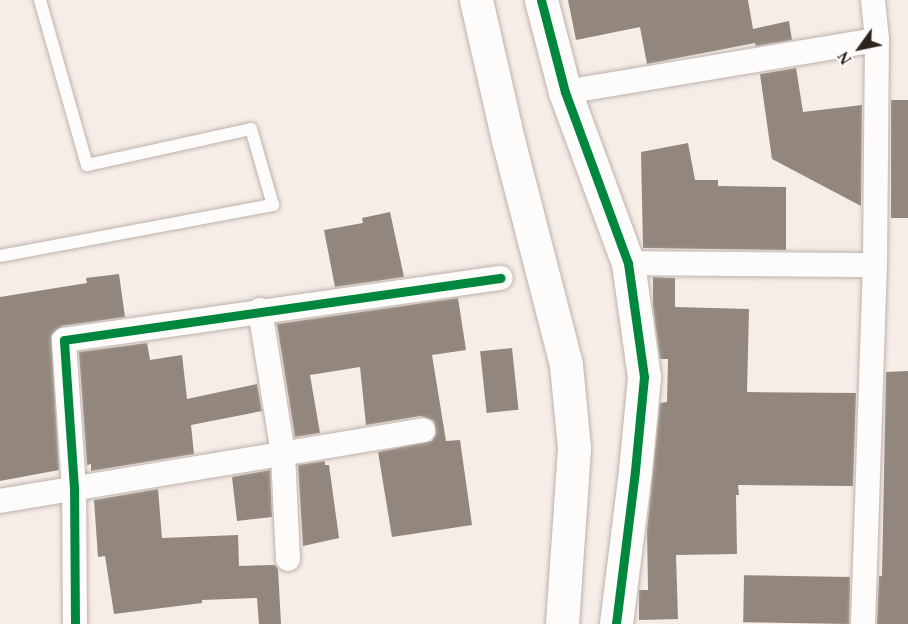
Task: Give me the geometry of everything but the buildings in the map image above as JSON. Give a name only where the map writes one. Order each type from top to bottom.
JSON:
[{"type":"street","points":[[476,0],[508,140],[566,365],[574,448],[562,624]]},
{"type":"street","points":[[541,0],[565,93],[628,263],[644,377],[616,624]]},
{"type":"street","points":[[863,624],[875,265],[877,40],[873,0]]},
{"type":"street","points":[[565,93],[877,40]]},
{"type":"street","points":[[628,263],[875,265]]},
{"type":"street","points":[[75,624],[74,488],[64,340],[260,310],[501,278]]},
{"type":"street","points":[[260,310],[283,454],[288,559]]},
{"type":"street","points":[[0,501],[423,430]]},
{"type":"lane","points":[[0,256],[273,205],[251,129],[87,165],[40,0]]},
{"type":"cycle path","points":[[541,0],[565,92],[628,263],[644,377],[616,624]]},
{"type":"cycle path","points":[[75,624],[74,488],[64,340],[501,278]]}]
